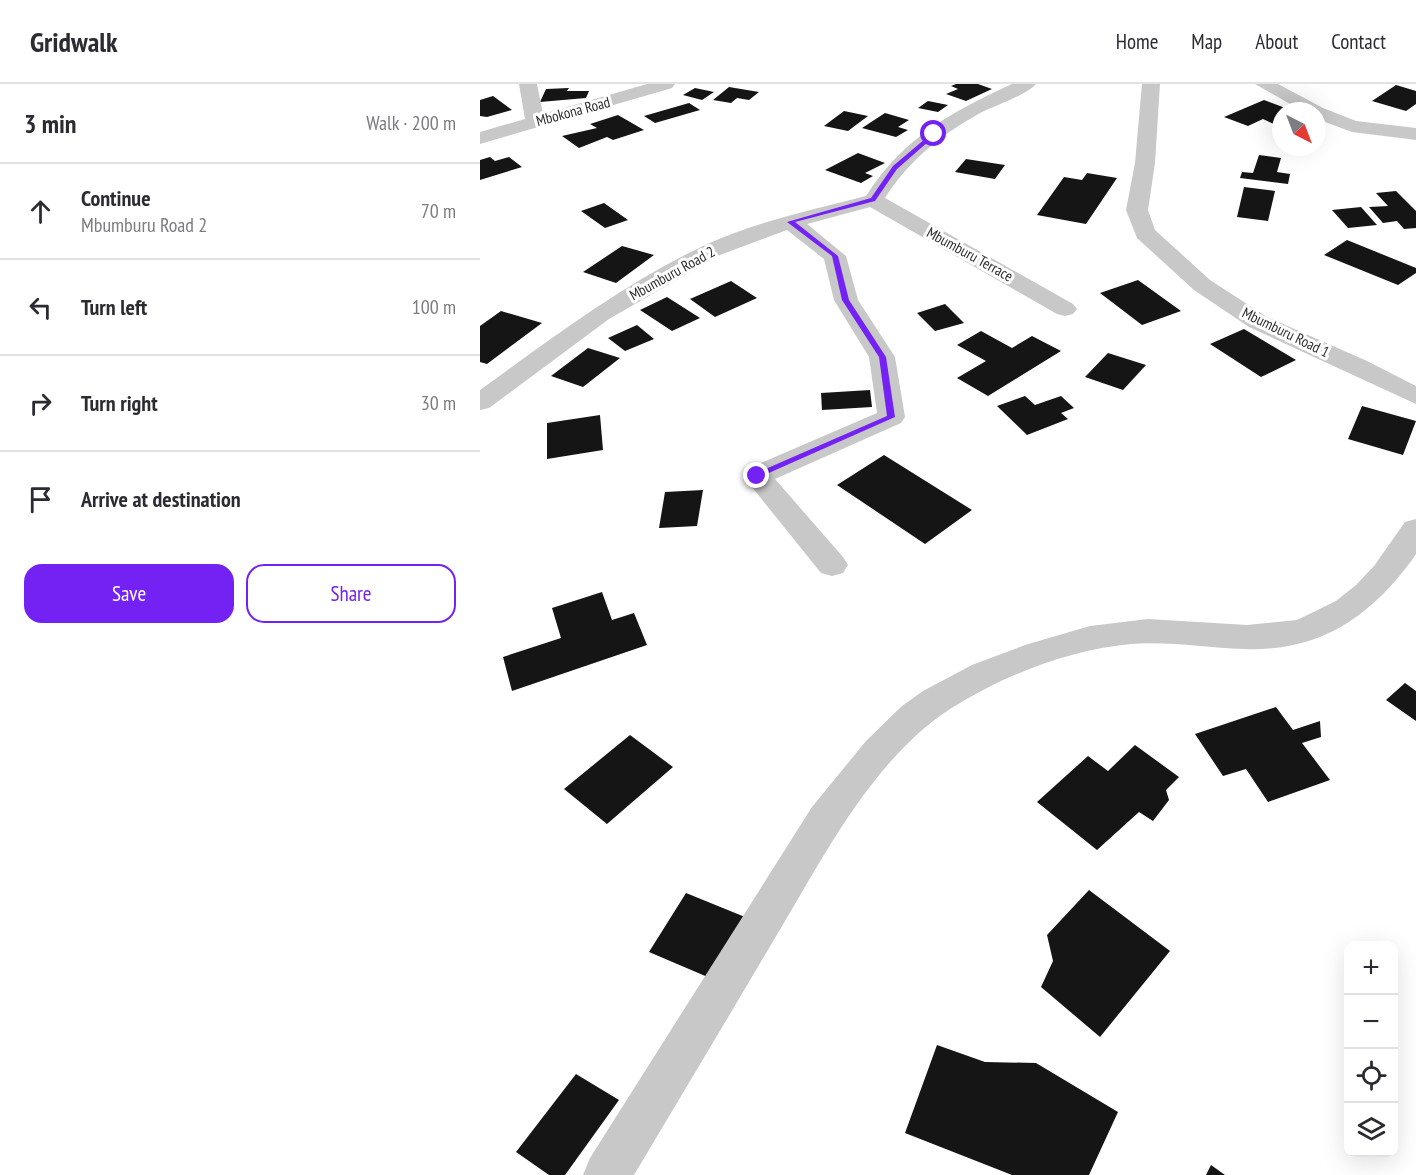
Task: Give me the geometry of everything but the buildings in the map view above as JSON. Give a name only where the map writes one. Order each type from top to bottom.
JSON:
[{"type":"street","points":[[528,84],[535,121]]},
{"type":"street","name":"Mbokona Road","points":[[480,138],[666,84]]},
{"type":"street","points":[[873,200],[895,168],[934,134],[977,107],[1027,84]]},
{"type":"street","name":"Mbumburu Road 1","points":[[1151,84],[1145,163],[1137,210],[1145,232],[1202,285],[1258,322],[1358,366],[1416,396]]},
{"type":"street","points":[[1263,84],[1298,102]]},
{"type":"street","points":[[1326,115],[1352,126],[1416,134]]},
{"type":"street","name":"Mbumburu Road 2","points":[[480,402],[620,303],[712,250],[790,222],[873,200]]},
{"type":"street","name":"Mbumburu Terrace","points":[[873,200],[1065,309]]},
{"type":"street","points":[[790,222],[835,256],[846,300],[882,357],[891,417],[757,476],[832,565]]},
{"type":"street","points":[[607,1175],[826,819],[866,766],[916,716],[963,685],[1012,664],[1073,644],[1116,634],[1160,630],[1248,637],[1285,636],[1321,623],[1356,605],[1396,563],[1416,529]]},
{"type":"route","points":[[757,476],[891,417],[882,357],[846,300],[835,256],[790,222],[873,200],[895,168],[934,134]]}]
